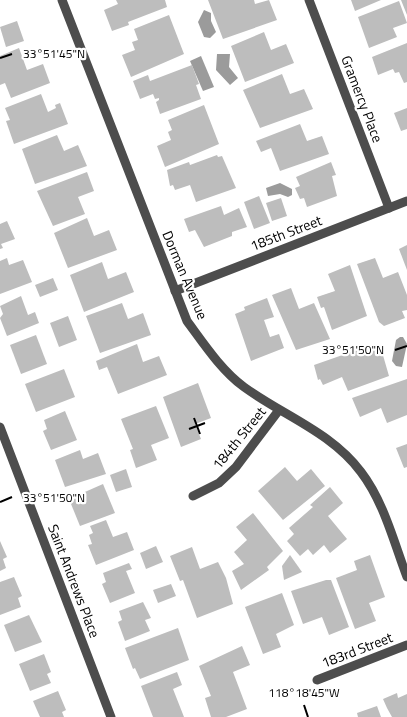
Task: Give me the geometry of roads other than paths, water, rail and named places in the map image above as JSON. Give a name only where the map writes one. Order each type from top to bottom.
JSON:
[{"type":"street","name":"Dorman Avenue","points":[[62,0],[187,321],[214,358],[243,386],[278,410],[303,422],[326,438],[361,472],[388,527],[407,577]]},
{"type":"street","name":"Gramercy Place","points":[[309,0],[390,208]]},
{"type":"street","name":"185th Street","points":[[175,291],[407,201]]},
{"type":"street","name":"184th Street","points":[[194,496],[219,483],[236,467],[278,410]]},
{"type":"street","name":"Saint Andrews Place","points":[[0,427],[111,717]]},
{"type":"street","name":"183rd Street","points":[[317,680],[407,646]]}]
